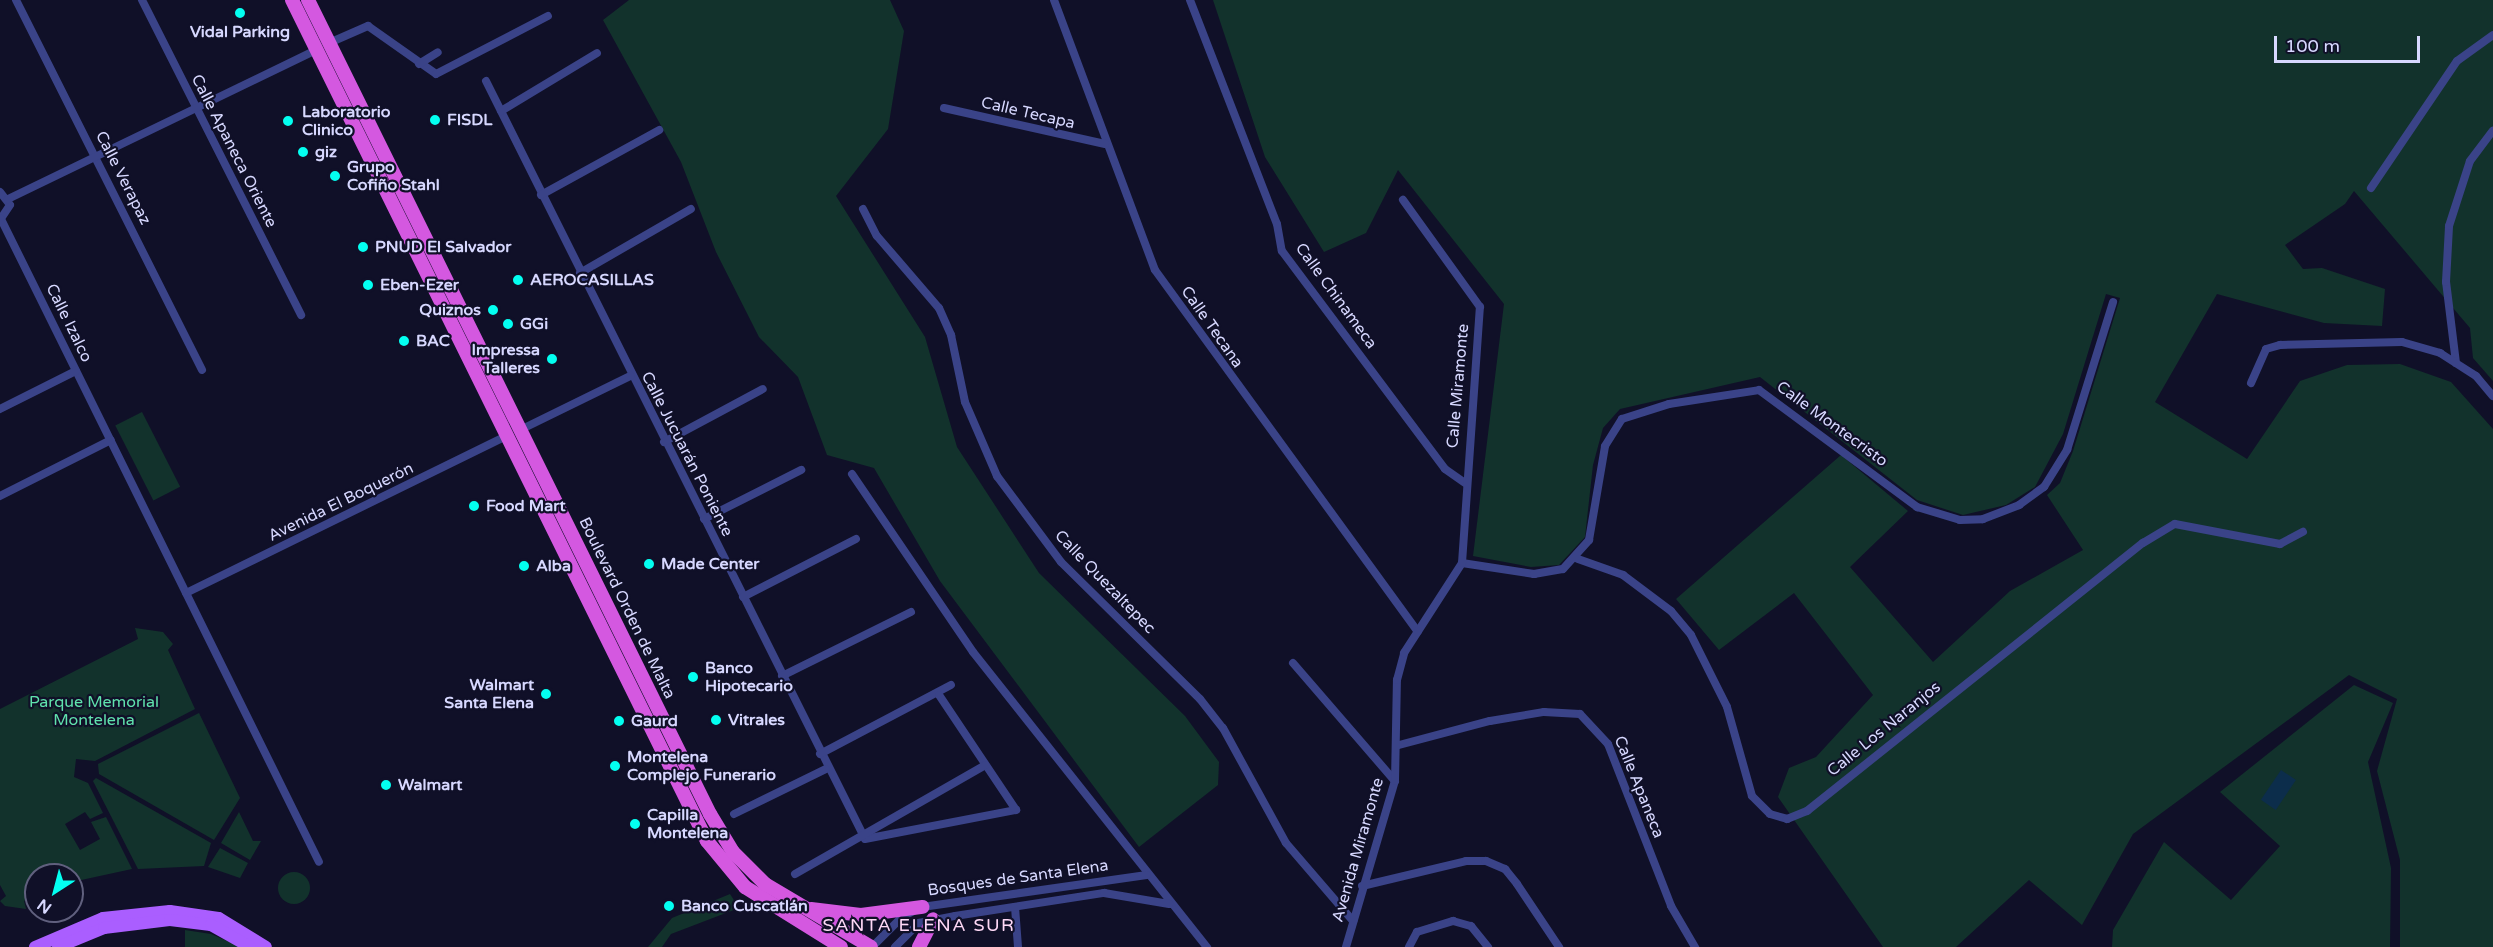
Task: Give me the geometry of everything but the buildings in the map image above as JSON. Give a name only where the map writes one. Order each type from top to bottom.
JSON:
[{"type":"highway","name":"Boulevard Orden de Malta","points":[[292,0],[710,814],[747,867],[801,908],[871,947]]},
{"type":"highway","name":"Boulevard Orden de Malta","points":[[308,0],[714,852],[745,887],[842,947]]},
{"type":"highway","points":[[801,908],[861,915],[922,907]]},
{"type":"highway","points":[[919,947],[933,919]]},
{"type":"main road","points":[[35,947],[89,923],[152,912],[202,914],[248,941]]},
{"type":"main road","points":[[58,947],[104,928],[170,920],[211,925],[266,947]]},
{"type":"street","name":"Calle Verapaz","points":[[16,0],[202,370]]},
{"type":"street","name":"Calle Apaneca Oriente","points":[[142,0],[195,109],[301,315]]},
{"type":"street","name":"Calle Tecana","points":[[1054,0],[1105,144],[1155,270],[1187,319],[1418,632]]},
{"type":"street","name":"Calle Chinameca","points":[[1190,0],[1277,224],[1282,251],[1445,469],[1465,483]]},
{"type":"street","points":[[329,43],[368,26],[436,74],[548,16]]},
{"type":"street","points":[[2371,188],[2457,61],[2493,35]]},
{"type":"street","points":[[8,199],[316,50]]},
{"type":"street","points":[[419,64],[438,52]]},
{"type":"street","points":[[501,111],[597,53]]},
{"type":"street","name":"Calle Jucuarán Poniente","points":[[486,81],[630,376],[743,597],[826,769],[864,839]]},
{"type":"street","name":"Calle Tecapa","points":[[944,108],[1105,144]]},
{"type":"street","points":[[542,195],[659,130]]},
{"type":"street","points":[[2456,363],[2446,282],[2449,226],[2470,161],[2493,131]]},
{"type":"street","points":[[0,192],[8,199],[10,209],[1,220]]},
{"type":"street","name":"Calle Miramonte","points":[[1403,200],[1480,307],[1465,483],[1462,563]]},
{"type":"street","points":[[580,273],[690,209]]},
{"type":"street","name":"Calle Quezaltepec","points":[[863,209],[878,236],[939,308],[951,335],[965,402],[997,476],[1061,562],[1200,699],[1223,728],[1286,843],[1353,921]]},
{"type":"street","name":"Calle Izalco","points":[[1,220],[319,862]]},
{"type":"street","name":"Calle Montecristo","points":[[1578,559],[1589,540],[1601,463],[1613,430],[1634,412],[1717,394],[1759,390],[1917,507],[1939,516],[1983,519],[2019,505],[2044,487],[2067,450],[2113,302]]},
{"type":"street","points":[[2251,383],[2266,349],[2280,345],[2402,342],[2456,363],[2493,396]]},
{"type":"street","points":[[0,409],[76,371]]},
{"type":"street","name":"Avenida El Boquerón","points":[[186,593],[630,376]]},
{"type":"street","points":[[664,442],[763,389]]},
{"type":"street","points":[[0,496],[111,440]]},
{"type":"street","points":[[704,519],[801,470]]},
{"type":"street","points":[[852,474],[917,577],[1147,876],[1207,947]]},
{"type":"street","name":"Calle Los Naranjos","points":[[1578,559],[1623,575],[1671,611],[1691,634],[1727,707],[1752,796],[1770,814],[1787,819],[1807,812],[2143,543],[2175,524],[2280,544],[2303,532]]},
{"type":"street","points":[[743,597],[856,539]]},
{"type":"street","points":[[1462,563],[1534,574],[1563,569],[1578,559]]},
{"type":"street","name":"Avenida Miramonte","points":[[1346,947],[1362,886],[1395,781],[1399,745],[1398,680],[1404,653],[1462,563]]},
{"type":"street","points":[[782,676],[911,612]]},
{"type":"street","points":[[1293,663],[1395,781]]},
{"type":"street","points":[[820,754],[939,695],[951,685]]},
{"type":"street","points":[[864,839],[1013,813],[1015,804],[939,695]]},
{"type":"street","name":"Calle Apaneca","points":[[1399,745],[1490,721],[1544,712],[1580,714],[1608,744],[1671,906],[1695,947]]},
{"type":"street","points":[[795,874],[864,839],[986,765]]},
{"type":"street","points":[[734,814],[826,769]]},
{"type":"street","points":[[1362,886],[1466,861],[1486,861],[1504,869],[1517,884],[1559,947]]},
{"type":"street","name":"Bosques de Santa Elena","points":[[871,947],[902,916],[922,907],[1147,876]]},
{"type":"street","name":"Bosques de Santa Elena","points":[[896,947],[914,927],[933,919],[1118,893],[1171,904]]},
{"type":"street","points":[[1015,907],[1018,947]]},
{"type":"street","points":[[1409,947],[1417,932],[1453,921],[1471,926],[1488,947]]},
{"type":"green space","points":[[629,0],[890,0],[904,31],[888,129],[836,196],[925,337],[957,447],[1039,573],[1185,716],[1219,762],[1218,785],[1139,847],[940,581],[874,468],[827,455],[798,377],[759,337],[716,252],[681,162],[603,20]]},
{"type":"green space","points":[[1213,0],[2493,0],[2493,381],[2473,358],[2470,328],[2354,191],[2345,204],[2285,245],[2303,269],[2322,268],[2385,289],[2382,326],[2324,323],[2217,294],[2155,402],[2247,459],[2300,381],[2347,365],[2400,364],[2451,382],[2493,429],[2493,947],[2400,947],[2400,860],[2377,771],[2397,699],[2349,675],[2133,834],[2082,925],[2029,880],[1956,947],[1883,947],[1778,797],[1789,768],[1816,757],[1873,695],[1794,593],[1719,650],[1676,599],[1841,455],[1908,511],[1850,567],[1933,662],[2010,591],[2083,550],[2047,495],[2060,483],[2073,451],[2120,298],[2106,294],[2063,434],[2035,487],[2006,505],[1963,515],[1917,500],[1760,377],[1620,409],[1603,428],[1593,465],[1585,537],[1559,565],[1531,567],[1473,556],[1504,304],[1398,170],[1366,233],[1324,252],[1265,157]]},
{"type":"green space","points":[[142,412],[180,487],[153,500],[115,426]]},
{"type":"green space","name":"Parque Memorial Montelena","points":[[135,628],[163,632],[173,644],[168,650],[195,709],[95,761],[76,759],[74,777],[88,783],[103,813],[90,819],[85,812],[65,824],[80,850],[100,839],[91,822],[106,817],[132,869],[84,879],[84,863],[24,863],[24,909],[5,906],[0,901],[6,896],[0,885],[0,709],[138,639]]},
{"type":"green space","points":[[2354,685],[2393,703],[2368,762],[2391,868],[2390,947],[2112,947],[2113,930],[2164,842],[2231,900],[2280,846],[2220,792]]},
{"type":"green space","points":[[199,713],[240,798],[214,840],[99,774],[98,764]]},
{"type":"green space","points":[[96,778],[211,843],[204,866],[138,869],[93,781]]},
{"type":"green space","points":[[239,812],[253,841],[261,841],[250,860],[221,843]]},
{"type":"green space","points":[[220,848],[248,863],[240,878],[208,867]]},
{"type":"green space","points":[[294,872],[305,877],[310,888],[305,899],[294,904],[283,899],[278,888],[283,877]]},
{"type":"green space","points":[[730,894],[739,908],[671,934],[662,947],[648,947],[672,918]]},
{"type":"green space","points":[[185,930],[211,934],[241,947],[185,947]]},
{"type":"water","points":[[2281,770],[2296,780],[2276,810],[2261,800]]},
{"type":"place","name":"Vidal Parking","points":[[240,13]]},
{"type":"place","name":"FISDL","points":[[435,120]]},
{"type":"place","name":"Laboratorio Clinico","points":[[288,121]]},
{"type":"place","name":"giz","points":[[303,152]]},
{"type":"place","name":"Grupo Cofiño Stahl","points":[[335,176]]},
{"type":"place","name":"PNUD El Salvador","points":[[363,247]]},
{"type":"place","name":"AEROCASILLAS","points":[[518,280]]},
{"type":"place","name":"Eben-Ezer","points":[[368,285]]},
{"type":"place","name":"Quiznos","points":[[493,310]]},
{"type":"place","name":"GGi","points":[[508,324]]},
{"type":"place","name":"BAC","points":[[404,341]]},
{"type":"place","name":"Impressa Talleres","points":[[552,359]]},
{"type":"place","name":"Food Mart","points":[[474,506]]},
{"type":"place","name":"Made Center","points":[[649,564]]},
{"type":"place","name":"Alba","points":[[524,566]]},
{"type":"place","name":"Banco Hipotecario","points":[[693,677]]},
{"type":"place","name":"Walmart Santa Elena","points":[[546,694]]},
{"type":"place","name":"Vitrales","points":[[716,720]]},
{"type":"place","name":"Gaurd","points":[[619,721]]},
{"type":"place","name":"Montelena Complejo Funerario","points":[[615,766]]},
{"type":"place","name":"Walmart","points":[[386,785]]},
{"type":"place","name":"Capilla Montelena","points":[[635,824]]},
{"type":"place","name":"Banco Cuscatlán","points":[[669,906]]},
{"type":"district","name":"SANTA ELENA SUR","points":[[919,925]]}]
